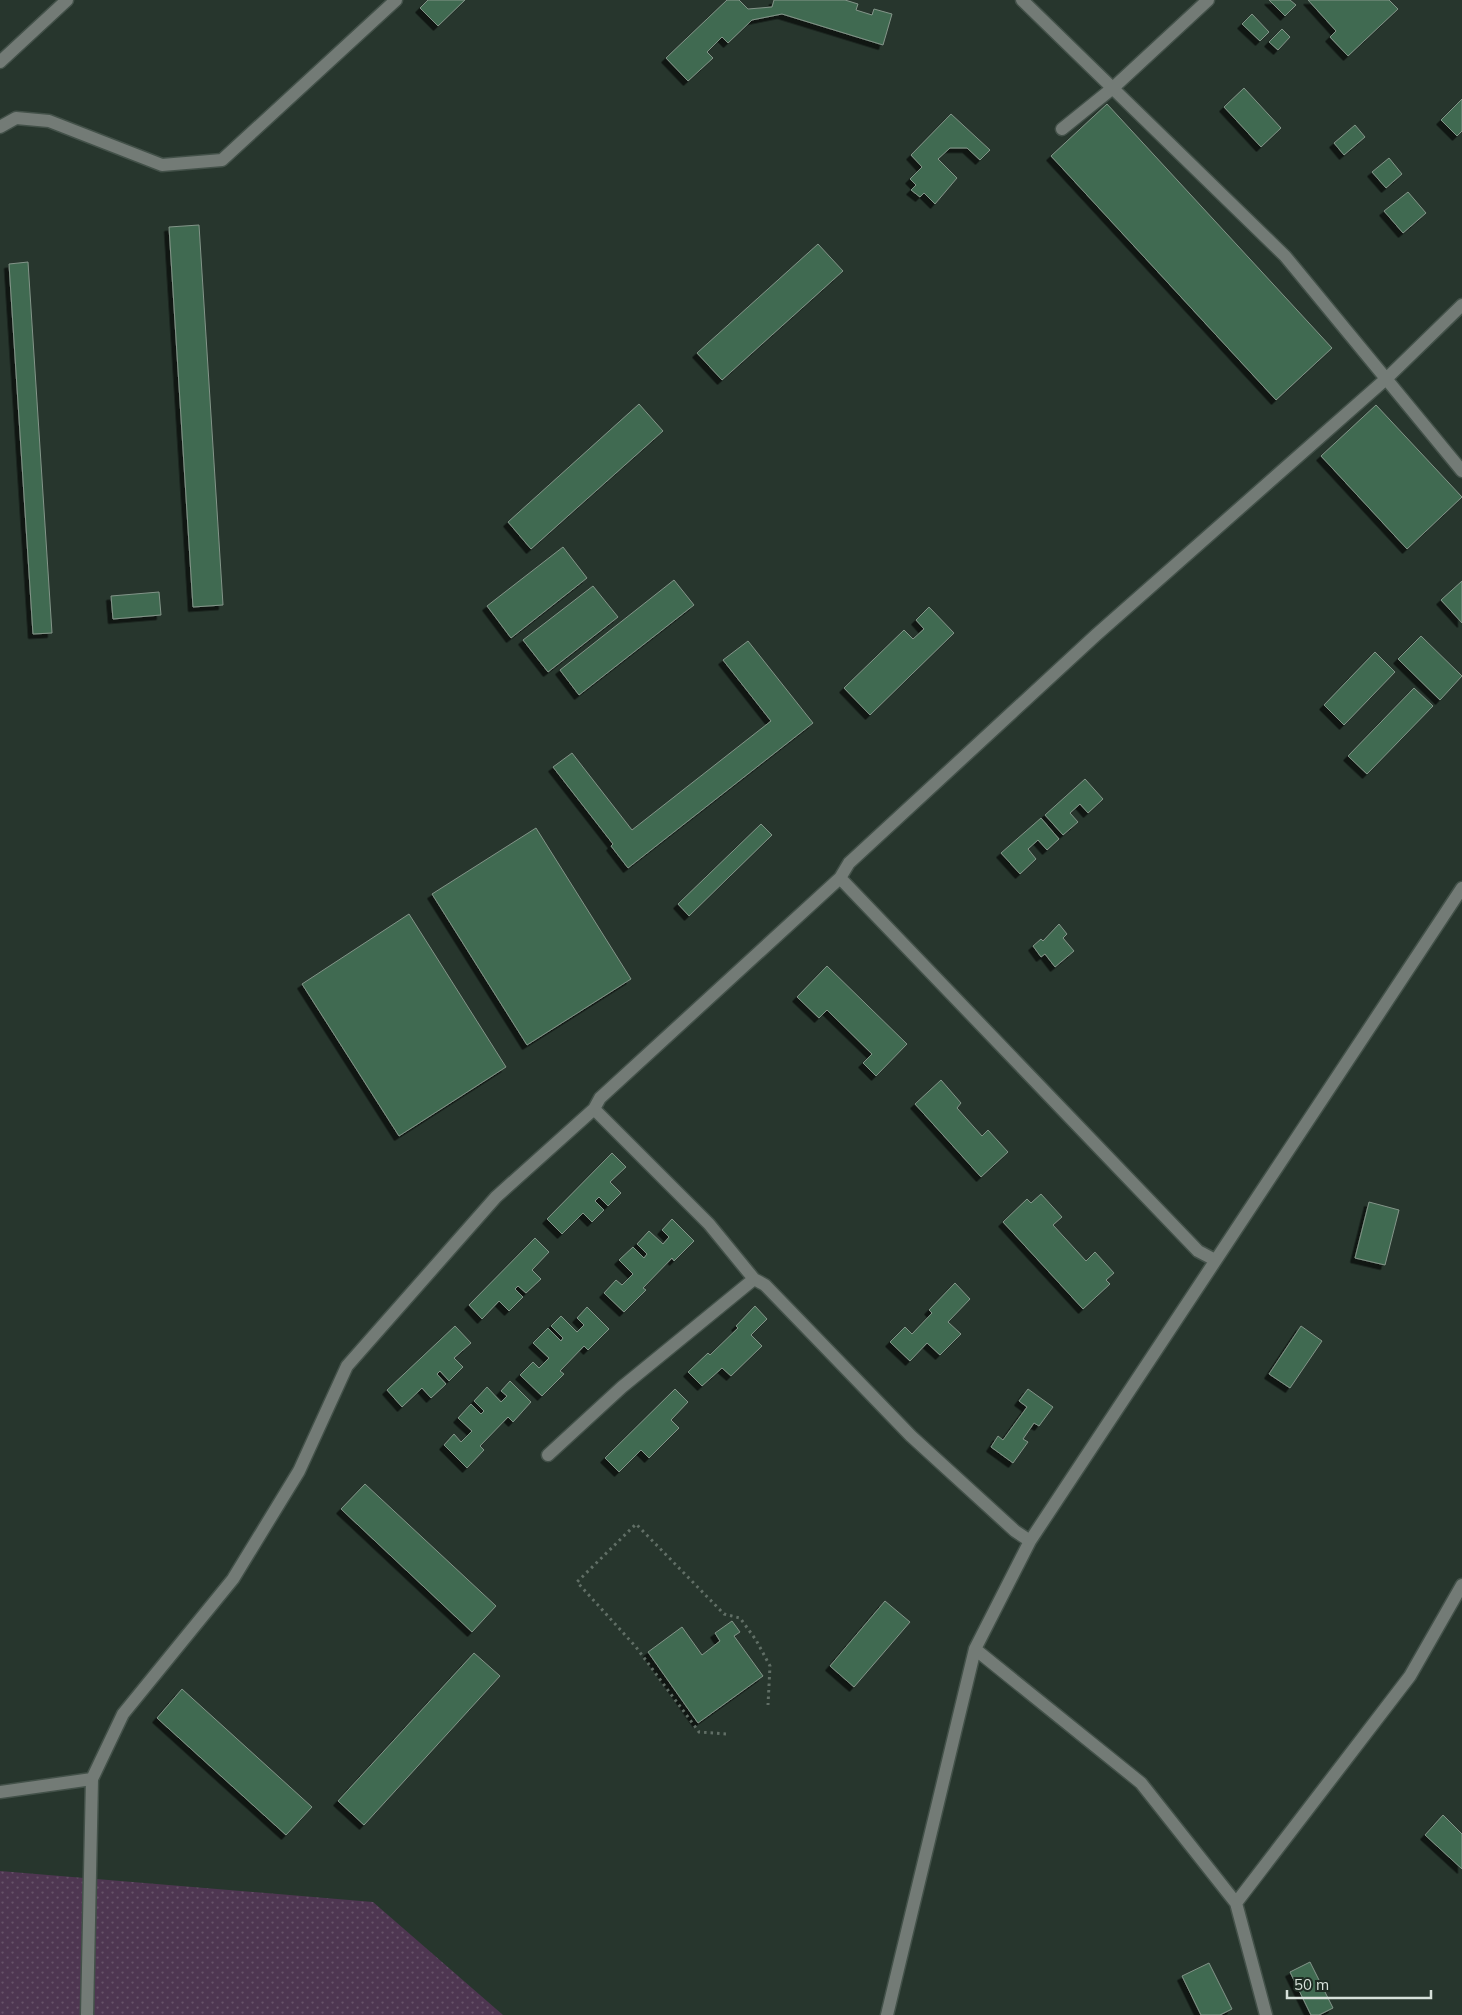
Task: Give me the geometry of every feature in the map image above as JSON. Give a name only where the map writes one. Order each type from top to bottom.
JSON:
[{"type":"street","points":[[0,62],[67,0]]},
{"type":"street","points":[[0,127],[16,118],[50,121],[162,166],[222,160],[396,0]]},
{"type":"street","points":[[1022,0],[1114,87],[1285,256],[1462,470]]},
{"type":"street","points":[[1062,129],[1114,87],[1208,0]]},
{"type":"street","points":[[87,2015],[92,1779],[123,1714],[233,1578],[243,1562],[299,1471],[347,1366],[496,1197],[594,1109],[600,1098],[840,878],[849,863],[1096,635],[1387,378],[1462,305]]},
{"type":"street","points":[[840,878],[1198,1251],[1215,1260]]},
{"type":"street","points":[[888,2015],[975,1649],[1030,1541],[1462,888]]},
{"type":"street","points":[[594,1109],[709,1224],[754,1279],[765,1284],[912,1436],[1015,1531],[1030,1541]]},
{"type":"street","points":[[548,1455],[622,1387],[754,1279]]},
{"type":"street","points":[[1236,1903],[1410,1676],[1462,1585]]},
{"type":"street","points":[[975,1649],[1141,1783],[1236,1903],[1266,2015]]},
{"type":"street","points":[[0,1792],[92,1779]]},
{"type":"path","points":[[726,1734],[699,1732],[636,1647],[577,1582],[636,1524],[724,1614],[740,1618],[756,1640],[770,1666],[768,1705]]},
{"type":"shaded area","points":[[0,1871],[373,1902],[503,2015],[0,2015]]},
{"type":"building","points":[[428,0],[465,0],[438,26],[420,8]]},
{"type":"building","points":[[727,0],[739,0],[748,9],[772,7],[774,0],[845,0],[858,4],[856,10],[872,15],[874,9],[892,14],[883,45],[782,14],[752,20],[728,43],[722,37],[707,52],[713,58],[688,81],[666,58]]},
{"type":"building","points":[[1269,0],[1290,0],[1296,5],[1285,16]]},
{"type":"building","points":[[1308,0],[1389,0],[1398,9],[1348,56],[1330,37],[1336,31]]},
{"type":"building","points":[[1252,14],[1269,32],[1260,41],[1242,24]]},
{"type":"building","points":[[1282,29],[1290,37],[1278,50],[1269,42]]},
{"type":"building","points":[[1244,88],[1281,128],[1261,147],[1224,107]]},
{"type":"building","points":[[1462,99],[1462,131],[1457,136],[1441,120]]},
{"type":"building","points":[[1107,104],[1332,348],[1276,400],[1051,156]]},
{"type":"building","points":[[951,114],[990,150],[980,160],[967,148],[950,148],[938,159],[957,178],[935,204],[924,193],[920,197],[911,190],[916,185],[910,179],[922,167],[911,155]]},
{"type":"building","points":[[1355,125],[1365,137],[1344,155],[1334,143]]},
{"type":"building","points":[[1389,158],[1402,174],[1386,188],[1372,172]]},
{"type":"building","points":[[1408,192],[1426,213],[1403,233],[1384,211]]},
{"type":"building","points":[[199,225],[223,605],[193,607],[169,227]]},
{"type":"building","points":[[818,244],[843,271],[722,380],[697,353]]},
{"type":"building","points":[[28,262],[52,633],[33,634],[9,264]]},
{"type":"building","points":[[639,404],[663,431],[531,549],[508,522]]},
{"type":"building","points":[[1376,405],[1462,497],[1407,549],[1321,456]]},
{"type":"building","points":[[563,547],[587,578],[511,638],[487,606]]},
{"type":"building","points":[[674,580],[694,605],[579,695],[560,670]]},
{"type":"building","points":[[1462,581],[1462,623],[1441,600]]},
{"type":"building","points":[[593,586],[618,617],[548,672],[523,640]]},
{"type":"building","points":[[159,592],[161,615],[113,619],[111,596]]},
{"type":"building","points":[[929,607],[954,633],[870,715],[844,688],[904,630],[913,639],[924,629],[916,620]]},
{"type":"building","points":[[1421,636],[1462,676],[1440,700],[1398,659]]},
{"type":"building","points":[[748,641],[813,723],[628,868],[611,846],[613,844],[553,767],[572,753],[632,830],[771,721],[723,660]]},
{"type":"building","points":[[1375,652],[1395,672],[1344,725],[1324,705]]},
{"type":"building","points":[[1414,688],[1433,706],[1367,774],[1348,756]]},
{"type":"building","points":[[1085,779],[1103,799],[1088,813],[1080,804],[1070,813],[1078,822],[1063,835],[1045,815]]},
{"type":"building","points":[[1041,818],[1059,839],[1047,850],[1038,840],[1028,849],[1036,859],[1020,874],[1001,853]]},
{"type":"building","points":[[761,824],[772,835],[689,916],[678,904]]},
{"type":"building","points":[[536,828],[631,979],[527,1045],[432,894]]},
{"type":"building","points":[[409,914],[506,1067],[399,1136],[302,984]]},
{"type":"building","points":[[1059,924],[1067,934],[1063,938],[1074,951],[1055,967],[1045,954],[1041,957],[1033,946],[1041,939],[1043,941]]},
{"type":"building","points":[[827,966],[907,1044],[876,1076],[863,1063],[872,1054],[827,1010],[819,1018],[797,997]]},
{"type":"building","points":[[941,1080],[961,1103],[957,1108],[982,1136],[988,1130],[1008,1152],[981,1177],[915,1104]]},
{"type":"building","points":[[612,1153],[626,1167],[610,1182],[621,1193],[608,1206],[599,1197],[595,1201],[604,1210],[592,1222],[583,1213],[562,1234],[547,1219]]},
{"type":"building","points":[[1041,1194],[1062,1217],[1053,1225],[1086,1261],[1095,1252],[1114,1273],[1106,1280],[1110,1284],[1083,1309],[1003,1222],[1027,1199],[1031,1203]]},
{"type":"building","points":[[1369,1202],[1399,1210],[1385,1265],[1355,1258]]},
{"type":"building","points":[[672,1219],[694,1241],[674,1261],[672,1258],[643,1288],[646,1290],[624,1312],[604,1293],[616,1280],[622,1285],[633,1274],[619,1260],[633,1247],[644,1258],[647,1254],[637,1244],[649,1231],[663,1244],[669,1237],[662,1230]]},
{"type":"building","points":[[535,1238],[549,1252],[532,1270],[541,1279],[526,1293],[518,1286],[515,1289],[523,1297],[509,1311],[499,1301],[482,1319],[469,1305]]},
{"type":"building","points":[[955,1283],[970,1299],[948,1322],[961,1334],[940,1355],[927,1343],[910,1361],[890,1342],[905,1327],[912,1334],[932,1313],[929,1310]]},
{"type":"building","points":[[755,1306],[767,1319],[751,1335],[762,1346],[731,1376],[722,1368],[702,1386],[688,1372],[708,1353],[710,1355],[738,1328],[736,1326]]},
{"type":"building","points":[[587,1307],[609,1329],[588,1350],[584,1346],[560,1371],[564,1374],[542,1396],[520,1375],[533,1362],[539,1368],[549,1358],[533,1343],[548,1328],[561,1341],[563,1338],[551,1326],[561,1316],[577,1332],[584,1325],[577,1318]]},
{"type":"building","points":[[455,1326],[471,1343],[454,1358],[463,1367],[449,1381],[440,1371],[437,1374],[446,1384],[431,1398],[422,1388],[402,1407],[387,1390]]},
{"type":"building","points":[[1301,1326],[1322,1341],[1290,1388],[1269,1374]]},
{"type":"building","points":[[510,1381],[531,1402],[513,1422],[508,1417],[480,1446],[484,1450],[467,1468],[444,1445],[454,1434],[461,1442],[472,1431],[458,1418],[471,1404],[481,1414],[484,1411],[474,1401],[487,1387],[501,1402],[507,1396],[501,1391]]},
{"type":"building","points":[[675,1389],[688,1402],[671,1420],[679,1428],[649,1458],[641,1450],[619,1472],[605,1458]]},
{"type":"building","points":[[1028,1389],[1053,1407],[1039,1426],[1034,1423],[1023,1439],[1028,1442],[1013,1463],[991,1447],[998,1436],[1003,1440],[1027,1407],[1019,1401]]},
{"type":"building","points":[[365,1484],[496,1606],[472,1632],[341,1509]]},
{"type":"building","points":[[885,1601],[910,1622],[854,1687],[830,1666]]},
{"type":"building","points":[[732,1621],[740,1632],[734,1636],[763,1676],[698,1723],[648,1652],[682,1627],[702,1655],[720,1641],[715,1633]]},
{"type":"building","points":[[474,1653],[500,1676],[364,1825],[338,1801]]},
{"type":"building","points":[[182,1689],[312,1807],[286,1835],[157,1718]]},
{"type":"building","points":[[1443,1815],[1462,1834],[1462,1869],[1425,1835]]},
{"type":"building","points":[[1310,1962],[1333,2008],[1319,2015],[1311,2015],[1290,1972]]},
{"type":"building","points":[[1209,1963],[1232,2009],[1220,2015],[1201,2015],[1182,1976]]}]
